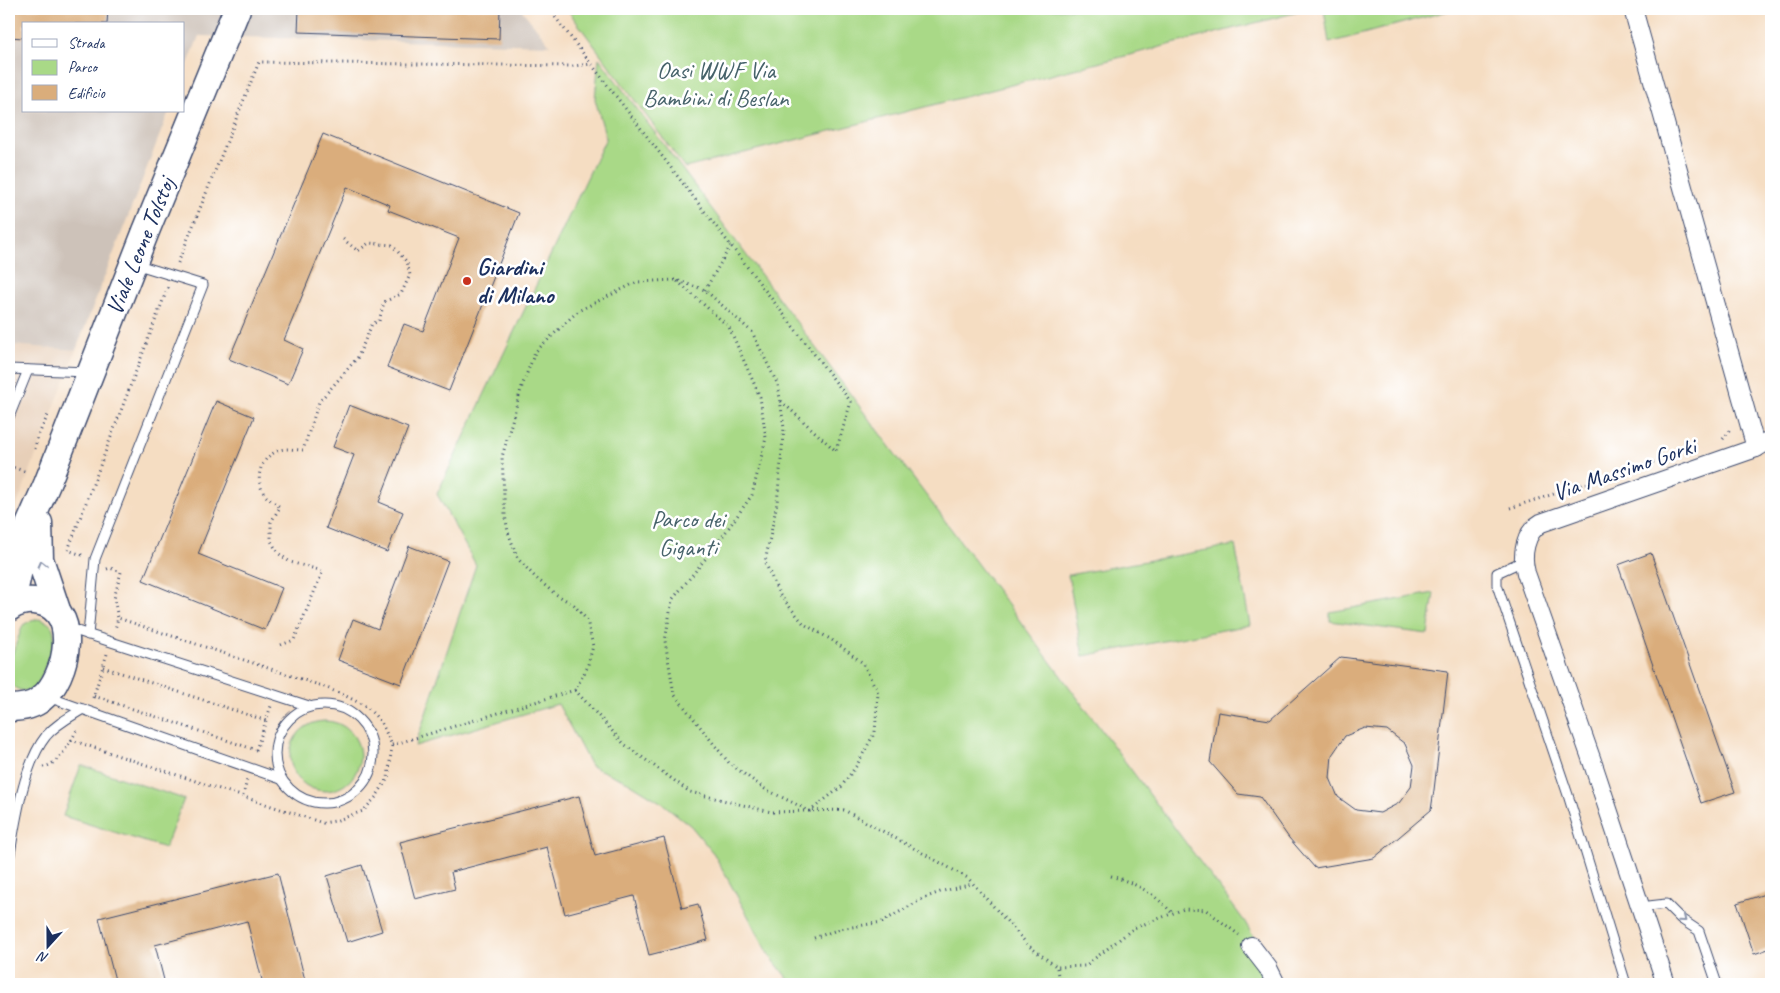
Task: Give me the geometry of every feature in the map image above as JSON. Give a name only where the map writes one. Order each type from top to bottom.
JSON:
[{"type":"street","name":"Viale Leone Tolstoj","points":[[70,624],[47,604],[36,601],[10,607],[37,478],[90,372],[237,9]]},
{"type":"street","points":[[1633,9],[1764,447]]},
{"type":"street","name":"Via Massimo Gorki","points":[[1666,984],[1592,762],[1526,573],[1523,561],[1525,547],[1532,530],[1541,523],[1764,447],[1771,439]]},
{"type":"street","name":"Viale Leone Tolstoj","points":[[37,478],[42,566],[70,624],[64,658],[46,696]]},
{"type":"street","points":[[9,708],[27,706],[46,696]]},
{"type":"street","points":[[1251,946],[1268,968],[1276,984]]},
{"type":"lane","points":[[133,264],[203,285],[70,624],[309,706]]},
{"type":"lane","points":[[9,369],[90,372]]},
{"type":"lane","points":[[9,417],[28,370]]},
{"type":"lane","points":[[1523,561],[1497,573],[1497,585],[1568,795],[1626,984]]},
{"type":"lane","points":[[46,696],[281,779]]},
{"type":"lane","points":[[325,704],[340,707],[354,715],[365,726],[372,741],[373,757],[370,773],[361,786],[349,797],[337,802],[324,804],[311,802],[299,797],[281,779],[275,765],[274,750],[277,736],[285,723],[295,713],[309,706],[325,704]]},
{"type":"lane","points":[[9,860],[23,790],[38,747],[58,724],[83,709]]},
{"type":"lane","points":[[1640,907],[1666,904],[1699,931],[1716,984]]},
{"type":"path","points":[[549,9],[851,402],[836,451],[780,401]]},
{"type":"path","points":[[95,559],[68,550],[173,276],[259,62],[573,66],[592,64]]},
{"type":"path","points":[[281,645],[294,640],[324,571],[290,562],[278,553],[271,541],[271,522],[280,507],[263,493],[258,477],[261,464],[270,455],[281,449],[303,450],[318,402],[358,357],[372,324],[379,320],[384,302],[401,294],[410,275],[402,255],[392,245],[369,243],[358,252],[343,239]]},
{"type":"path","points":[[705,290],[731,245]]},
{"type":"path","points":[[676,280],[729,327],[760,397],[766,438],[752,495],[715,547],[672,600],[665,641],[674,694],[729,763],[765,789],[810,811]]},
{"type":"path","points":[[392,745],[575,690],[587,668],[593,646],[587,620],[574,606],[554,594],[518,559],[508,532],[505,515],[502,457],[521,389],[535,352],[578,311],[636,282],[676,280],[705,290],[752,332],[778,385],[784,428],[778,503],[765,562],[779,594],[804,624],[832,640],[863,663],[878,693],[876,732],[857,765],[840,787],[810,811]]},
{"type":"path","points":[[1720,441],[1729,433],[1733,422]]},
{"type":"path","points":[[1510,508],[1672,456]]},
{"type":"path","points":[[9,466],[37,478]]},
{"type":"path","points":[[103,667],[267,721]]},
{"type":"path","points":[[243,796],[256,750],[282,674]]},
{"type":"path","points":[[575,690],[624,744],[690,792],[771,812],[844,810],[968,878],[1028,946],[1057,967],[1085,966],[1134,928],[1184,909],[1206,910],[1251,946]]},
{"type":"path","points":[[94,696],[256,750]]},
{"type":"path","points":[[71,740],[323,823]]},
{"type":"path","points":[[1111,876],[1125,880],[1148,891],[1159,899],[1173,914]]},
{"type":"path","points":[[814,938],[840,929],[882,922],[924,898],[943,891],[973,884]]},
{"type":"path","points":[[1057,967],[1059,984]]},
{"type":"shaded area","points":[[9,9],[521,9],[550,45],[199,36],[185,71],[185,22],[22,22],[22,112],[169,112],[76,350],[9,345]]},
{"type":"shaded area","points":[[9,345],[76,350],[9,526]]},
{"type":"green space","name":"Oasi WWF Via Bambini di Beslan","points":[[567,9],[1310,9],[685,168]]},
{"type":"green space","points":[[1324,9],[1455,9],[1329,43]]},
{"type":"green space","name":"Parco dei Giganti","points":[[599,58],[1245,922],[1280,984],[792,984],[770,956],[714,854],[691,826],[662,803],[628,782],[591,766],[558,704],[415,746],[476,565],[437,494],[606,138],[595,99]]},
{"type":"green space","points":[[1235,545],[1250,625],[1083,656],[1068,575]]},
{"type":"green space","points":[[1434,593],[1428,634],[1330,621],[1330,612]]},
{"type":"green space","points":[[39,619],[52,627],[54,631],[53,644],[38,683],[28,691],[19,690],[9,682],[9,663],[23,625]]},
{"type":"green space","points":[[325,721],[338,724],[350,731],[357,743],[360,756],[357,769],[350,781],[338,788],[325,791],[312,788],[300,781],[293,769],[290,756],[293,743],[300,731],[312,724]]},
{"type":"green space","points":[[81,765],[184,799],[165,848],[63,816]]},
{"type":"building","points":[[9,9],[108,9],[107,22],[22,22],[22,38],[9,37]]},
{"type":"building","points":[[299,9],[500,9],[499,39],[298,32]]},
{"type":"building","points":[[323,134],[519,213],[449,391],[387,367],[404,324],[423,331],[459,238],[388,210],[390,205],[347,187],[284,340],[303,349],[288,384],[229,359]]},
{"type":"building","points":[[216,401],[254,417],[198,554],[282,588],[265,630],[143,580]]},
{"type":"building","points":[[349,405],[408,428],[379,502],[403,512],[387,552],[326,528],[354,455],[333,447]]},
{"type":"building","points":[[409,546],[448,561],[401,684],[338,660],[353,619],[378,629]]},
{"type":"building","points":[[1651,553],[1735,792],[1701,803],[1618,565]]},
{"type":"building","points":[[1341,657],[1448,671],[1431,810],[1374,858],[1315,868],[1289,838],[1260,797],[1238,794],[1210,762],[1218,712],[1270,720]],"holes":[[[1365,728],[1387,730],[1405,744],[1414,765],[1411,787],[1399,803],[1380,813],[1356,810],[1338,797],[1330,778],[1332,755],[1345,736]]]},
{"type":"building","points":[[579,796],[595,856],[664,838],[682,908],[698,904],[708,940],[649,955],[634,896],[565,914],[547,847],[451,872],[455,889],[415,899],[400,842]]},
{"type":"building","points":[[362,865],[382,931],[347,942],[327,876]]},
{"type":"building","points":[[278,873],[306,984],[263,984],[247,921],[155,945],[165,984],[116,984],[99,918]]},
{"type":"building","points":[[1771,892],[1771,948],[1754,954],[1737,903]]},
{"type":"place","name":"Giardini di Milano","points":[[467,281]]}]
